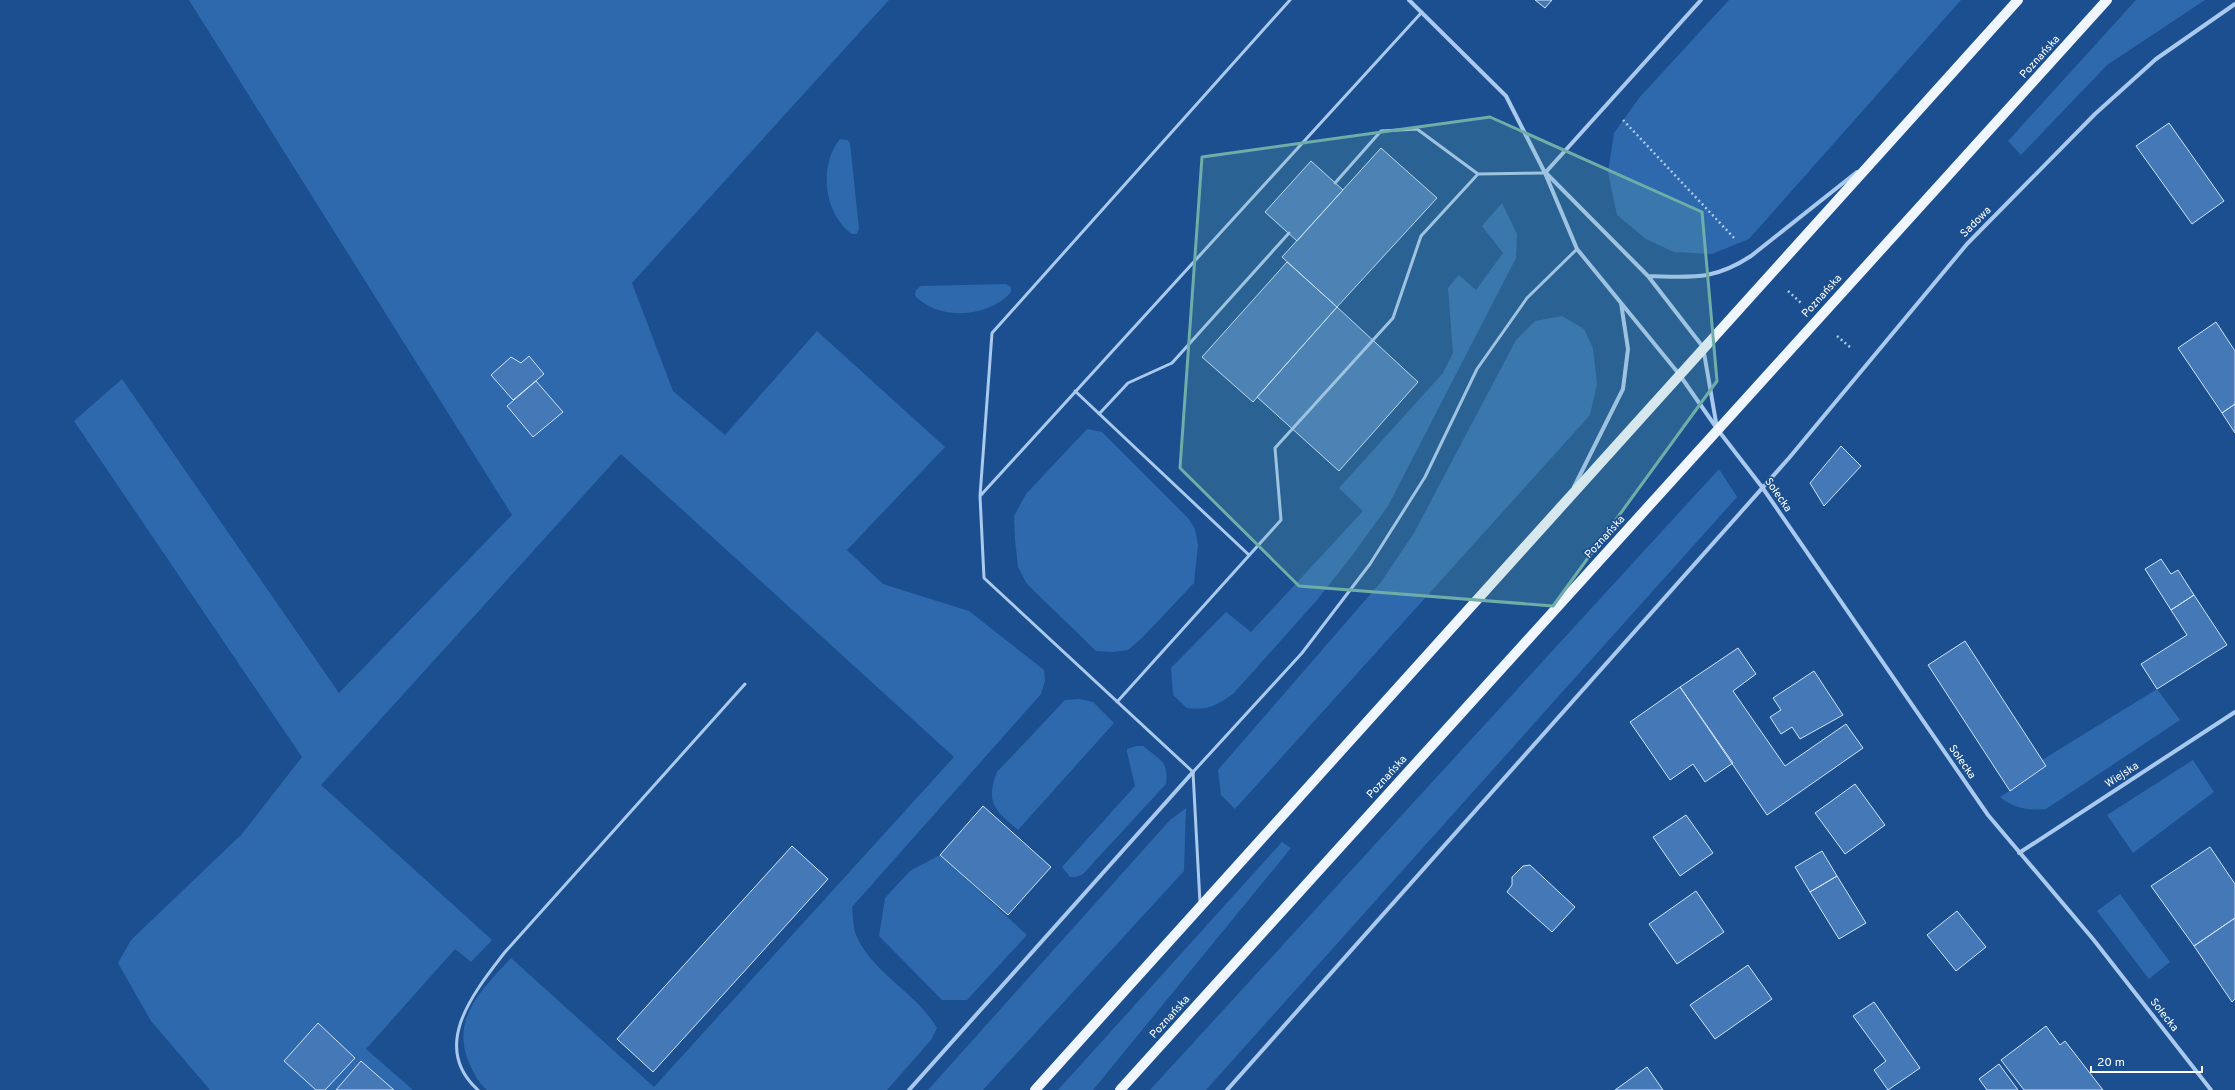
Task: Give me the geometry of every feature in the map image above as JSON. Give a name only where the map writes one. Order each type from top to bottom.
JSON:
[{"type":"main road","points":[[1035,1090],[1703,347],[2018,0]]},
{"type":"main road","name":"Poznańska","points":[[1120,1090],[2107,0]]},
{"type":"street","points":[[1409,0],[1506,96],[1545,173],[1648,276],[1703,347],[1718,430]]},
{"type":"street","points":[[1545,173],[1607,102],[1701,0]]},
{"type":"street","name":"Sadowa","points":[[1227,1090],[1789,458],[1966,244],[2095,114],[2156,59],[2235,4]]},
{"type":"street","points":[[1648,276],[1700,278],[1733,268],[1751,256],[1871,161]]},
{"type":"street","name":"Sołecka","points":[[1545,173],[1578,249],[1679,374],[1718,430],[1762,487],[1988,815],[2093,938],[2211,1090]]},
{"type":"street","points":[[1568,497],[1623,389],[1628,349],[1621,302]]},
{"type":"street","name":"Wiejska","points":[[2019,853],[2235,712]]},
{"type":"street","points":[[910,1090],[1193,772]]},
{"type":"lane","points":[[1200,907],[1193,772],[984,578],[980,496],[992,333],[1290,0]]},
{"type":"lane","points":[[980,496],[1422,12]]},
{"type":"lane","points":[[1335,183],[1381,131],[1417,129],[1478,174],[1545,173]]},
{"type":"lane","points":[[1117,702],[1281,520],[1275,448],[1393,318],[1421,236],[1478,174]]},
{"type":"lane","points":[[1099,414],[1128,383],[1172,363],[1289,233]]},
{"type":"lane","points":[[1193,772],[1302,653],[1370,564],[1425,477],[1477,369],[1527,298],[1578,249]]},
{"type":"lane","points":[[1075,391],[1249,555]]},
{"type":"lane","points":[[478,1090],[469,1082],[457,1054],[458,1025],[474,991],[505,952],[744,684]]},
{"type":"path","points":[[1607,102],[1751,256]]},
{"type":"path","points":[[1769,274],[1867,362]]},
{"type":"highlighted area","points":[[1490,117],[1702,212],[1717,381],[1553,606],[1299,586],[1180,468],[1202,157]]},
{"type":"shaded area","points":[[189,0],[889,0],[632,283],[673,391],[725,435],[817,331],[945,447],[847,550],[883,584],[969,611],[1044,670],[1045,681],[1041,694],[852,907],[855,932],[864,949],[873,961],[918,1004],[937,1028],[931,1040],[887,1090],[487,1090],[479,1081],[470,1065],[465,1049],[463,1033],[466,1019],[480,994],[511,958],[654,1087],[954,757],[621,454],[321,785],[492,940],[471,962],[455,949],[366,1049],[413,1090],[210,1090],[151,1021],[118,963],[131,940],[242,834],[302,757],[74,421],[122,379],[339,693],[512,515]]},
{"type":"shaded area","points":[[1729,0],[1961,0],[1749,239],[1712,254],[1674,252],[1646,239],[1617,215],[1608,172],[1614,133],[1639,98]]},
{"type":"shaded area","points":[[2136,0],[2205,0],[2107,65],[2021,155],[2008,141]]},
{"type":"shaded area","points":[[840,139],[847,140],[850,143],[859,229],[857,234],[852,234],[835,215],[827,189],[829,162],[833,150]]},
{"type":"shaded area","points":[[1502,203],[1517,234],[1516,258],[1388,506],[1351,557],[1317,600],[1234,693],[1223,701],[1206,708],[1187,708],[1173,695],[1171,668],[1226,612],[1251,632],[1363,511],[1339,488],[1443,373],[1453,353],[1448,288],[1459,275],[1476,290],[1503,253],[1482,226]]},
{"type":"shaded area","points":[[1006,284],[1011,287],[1011,292],[1002,301],[990,307],[964,313],[950,313],[937,310],[925,304],[915,296],[916,290],[921,286]]},
{"type":"shaded area","points":[[1562,316],[1584,329],[1593,348],[1597,384],[1590,415],[1235,809],[1221,795],[1218,770],[1381,582],[1414,533],[1516,340],[1535,321]]},
{"type":"shaded area","points":[[1087,429],[1102,432],[1188,518],[1195,529],[1198,545],[1194,583],[1142,638],[1128,650],[1112,652],[1096,651],[1027,584],[1018,567],[1014,516],[1026,494]]},
{"type":"shaded area","points":[[1719,469],[1737,497],[1206,1090],[1150,1090]]},
{"type":"shaded area","points":[[2157,689],[2180,720],[2046,809],[2033,810],[2022,808],[2005,801],[2000,797],[2046,767],[2042,760]]},
{"type":"shaded area","points":[[1080,699],[1093,702],[1114,723],[1018,830],[1003,817],[994,805],[992,791],[997,772],[1065,700]]},
{"type":"shaded area","points":[[1136,746],[1143,746],[1159,758],[1165,766],[1167,776],[1166,784],[1083,874],[1076,877],[1070,877],[1062,867],[1135,786],[1127,749]]},
{"type":"shaded area","points":[[2193,760],[2214,792],[2133,853],[2107,815]]},
{"type":"shaded area","points":[[1186,808],[1184,871],[983,1090],[928,1090],[1170,820]]},
{"type":"shaded area","points":[[1282,842],[1291,848],[1093,1090],[1058,1090]]},
{"type":"shaded area","points":[[940,855],[1027,935],[967,1000],[942,1000],[879,936],[885,898],[910,871]]},
{"type":"shaded area","points":[[2120,894],[2170,962],[2149,979],[2097,911]]},
{"type":"building","points":[[1535,0],[1552,0],[1545,8]]},
{"type":"building","points":[[2169,123],[2224,201],[2192,224],[2136,146]]},
{"type":"building","points":[[1381,148],[1437,198],[1337,307],[1282,257]]},
{"type":"building","points":[[1311,161],[1343,190],[1297,241],[1265,212]]},
{"type":"building","points":[[1287,262],[1337,307],[1253,402],[1202,357]]},
{"type":"building","points":[[1337,307],[1418,382],[1339,471],[1257,397]]},
{"type":"building","points":[[2216,322],[2235,351],[2235,404],[2222,413],[2178,348]]},
{"type":"building","points":[[529,356],[544,374],[513,400],[491,375],[511,357],[521,363]]},
{"type":"building","points":[[536,381],[563,412],[533,437],[507,406]]},
{"type":"building","points":[[2235,404],[2235,433],[2222,413]]},
{"type":"building","points":[[1841,446],[1861,466],[1824,506],[1810,483]]},
{"type":"building","points":[[2161,559],[2171,574],[2178,570],[2194,595],[2171,610],[2145,569]]},
{"type":"building","points":[[2194,595],[2227,645],[2157,689],[2141,664],[2187,635],[2171,610]]},
{"type":"building","points":[[1965,641],[2046,766],[2010,791],[1928,665]]},
{"type":"building","points":[[1738,648],[1756,674],[1733,691],[1785,766],[1846,724],[1863,748],[1767,815],[1680,687]]},
{"type":"building","points":[[1814,671],[1843,715],[1800,739],[1792,727],[1781,734],[1770,717],[1781,710],[1773,698]]},
{"type":"building","points":[[1680,687],[1733,763],[1705,782],[1693,764],[1670,780],[1630,722]]},
{"type":"building","points":[[1855,784],[1885,825],[1845,854],[1815,813]]},
{"type":"building","points":[[983,806],[1051,867],[1008,915],[940,855]]},
{"type":"building","points":[[1686,815],[1713,853],[1680,876],[1653,837]]},
{"type":"building","points":[[792,846],[828,879],[653,1072],[617,1039]]},
{"type":"building","points":[[2210,847],[2235,884],[2235,918],[2194,946],[2151,886]]},
{"type":"building","points":[[1822,851],[1837,876],[1810,892],[1795,867]]},
{"type":"building","points":[[1530,865],[1575,907],[1552,932],[1507,892],[1512,885],[1512,877],[1523,866]]},
{"type":"building","points":[[1837,876],[1866,923],[1839,939],[1810,892]]},
{"type":"building","points":[[1696,891],[1724,932],[1677,964],[1649,924]]},
{"type":"building","points":[[1957,911],[1986,947],[1956,971],[1927,935]]},
{"type":"building","points":[[2235,918],[2235,999],[2232,1002],[2194,946]]},
{"type":"building","points":[[1748,965],[1772,999],[1715,1039],[1690,1005]]},
{"type":"building","points":[[1874,1002],[1920,1068],[1888,1090],[1874,1070],[1886,1061],[1853,1016]]},
{"type":"building","points":[[318,1023],[355,1058],[325,1090],[316,1090],[284,1061]]},
{"type":"building","points":[[2046,1026],[2060,1045],[2065,1041],[2103,1090],[2024,1090],[2001,1060]]},
{"type":"building","points":[[361,1061],[394,1090],[336,1090]]},
{"type":"building","points":[[1999,1064],[2018,1090],[1987,1090],[1979,1079]]},
{"type":"building","points":[[1647,1067],[1663,1090],[1615,1090]]}]
